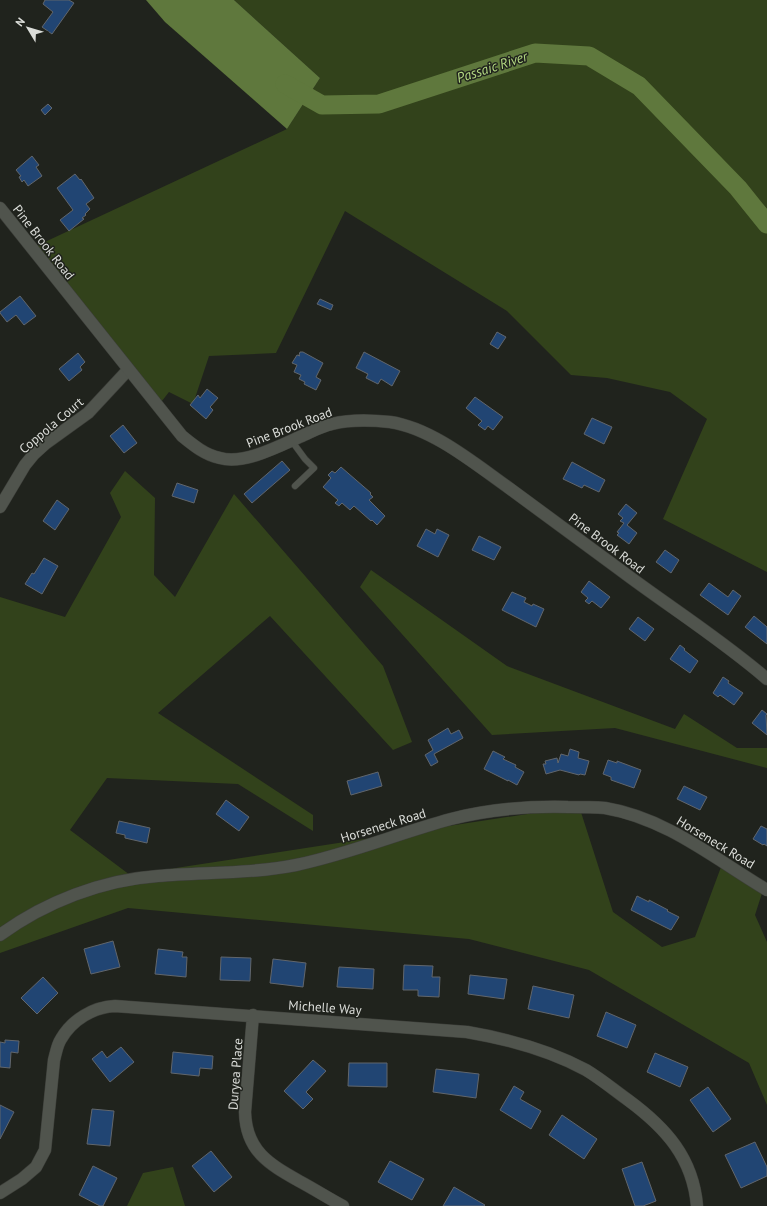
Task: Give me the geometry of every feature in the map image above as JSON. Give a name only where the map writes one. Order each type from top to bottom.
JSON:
[{"type":"street","name":"Pine Brook Road","points":[[0,208],[182,436],[209,455],[226,460],[248,458],[318,428],[346,421],[361,420],[390,422],[419,430],[473,462],[721,643],[767,679]]},
{"type":"street","name":"Coppola Court","points":[[0,507],[25,465],[34,454],[45,444],[88,413],[128,370]]},
{"type":"street","name":"Horseneck Road","points":[[0,935],[32,915],[58,902],[93,888],[114,882],[157,876],[248,871],[295,865],[330,857],[451,819],[479,812],[545,806],[604,808],[625,812],[653,822],[673,831],[767,890]]},
{"type":"street","name":"Michelle Way","points":[[0,1193],[22,1179],[36,1167],[45,1150],[54,1060],[61,1039],[70,1027],[87,1014],[100,1008],[115,1006],[467,1032],[524,1044],[566,1060],[585,1070],[601,1080],[656,1122],[683,1157],[690,1170],[694,1184],[697,1206]]},
{"type":"street","name":"Duryea Place","points":[[253,1016],[245,1112],[250,1138],[256,1148],[270,1163],[343,1206]]},
{"type":"lane","points":[[291,440],[305,459],[314,468],[295,486]]},
{"type":"shaded area","points":[[146,0],[234,0],[320,78],[287,129],[165,22]]},
{"type":"shaded area","points":[[234,0],[767,0],[767,572],[663,519],[707,419],[670,392],[607,378],[571,375],[507,311],[345,211],[276,353],[209,356],[193,404],[169,392],[158,406],[34,247],[287,129],[320,78]]},
{"type":"shaded area","points":[[125,471],[155,498],[154,575],[175,597],[234,494],[383,666],[412,742],[393,750],[270,616],[158,713],[313,815],[313,831],[238,784],[107,778],[70,830],[130,875],[579,806],[613,912],[662,947],[695,937],[724,859],[764,887],[755,915],[767,942],[767,1105],[749,1063],[589,970],[469,939],[128,908],[0,953],[0,597],[65,617],[121,517],[110,493]]},
{"type":"shaded area","points":[[371,570],[507,666],[675,729],[684,714],[737,748],[767,748],[767,768],[615,728],[492,735],[360,587]]},
{"type":"shaded area","points":[[173,1167],[185,1206],[127,1206],[143,1173]]},
{"type":"building","points":[[45,0],[69,0],[74,3],[52,34],[42,27],[53,12],[43,4]]},
{"type":"building","points":[[48,104],[52,108],[45,115],[41,110]]},
{"type":"building","points":[[32,156],[39,165],[36,167],[42,176],[28,186],[24,180],[22,182],[19,177],[21,176],[16,170]]},
{"type":"building","points":[[75,174],[80,180],[81,179],[94,198],[86,204],[90,209],[82,218],[84,219],[69,231],[60,220],[73,210],[57,188]]},
{"type":"building","points":[[20,296],[36,316],[24,325],[16,315],[7,322],[0,313]]},
{"type":"building","points":[[320,299],[333,305],[331,310],[317,304]]},
{"type":"building","points":[[497,332],[506,337],[498,349],[490,344]]},
{"type":"building","points":[[300,352],[303,352],[323,363],[316,377],[321,380],[316,390],[304,384],[305,382],[299,379],[301,375],[294,372],[297,365],[292,363],[297,355],[300,356]]},
{"type":"building","points":[[364,352],[400,371],[392,386],[381,379],[378,384],[366,378],[368,374],[356,368]]},
{"type":"building","points":[[78,353],[85,362],[80,367],[82,370],[69,381],[59,369]]},
{"type":"building","points":[[207,389],[218,398],[210,407],[213,410],[206,419],[190,405],[198,395],[200,398]]},
{"type":"building","points":[[475,397],[503,417],[493,430],[488,426],[485,430],[478,425],[482,421],[466,408]]},
{"type":"building","points":[[592,418],[612,427],[604,444],[584,434]]},
{"type":"building","points":[[123,425],[137,443],[124,453],[110,436]]},
{"type":"building","points":[[282,461],[290,470],[252,503],[244,494]]},
{"type":"building","points":[[572,462],[605,480],[599,492],[584,485],[582,488],[563,479]]},
{"type":"building","points":[[341,467],[371,493],[370,494],[373,497],[369,500],[385,516],[377,525],[354,506],[350,510],[342,503],[339,506],[335,503],[338,500],[323,487],[331,478],[328,475],[332,471],[335,473]]},
{"type":"building","points":[[177,483],[198,490],[194,503],[172,496]]},
{"type":"building","points":[[57,500],[69,509],[55,530],[43,521]]},
{"type":"building","points":[[626,504],[637,513],[627,525],[637,533],[629,544],[617,535],[619,533],[617,532],[624,523],[620,521],[623,518],[618,514]]},
{"type":"building","points":[[426,529],[435,534],[437,529],[449,535],[438,557],[417,546]]},
{"type":"building","points":[[479,536],[501,547],[494,560],[472,550]]},
{"type":"building","points":[[665,550],[679,560],[671,573],[656,562]]},
{"type":"building","points":[[44,558],[58,566],[42,594],[25,584],[32,573],[34,574]]},
{"type":"building","points":[[589,581],[610,597],[601,608],[592,601],[589,604],[585,601],[588,598],[581,592]]},
{"type":"building","points":[[709,583],[728,597],[733,590],[741,596],[728,615],[700,595]]},
{"type":"building","points":[[512,592],[526,598],[524,602],[544,609],[536,627],[502,610]]},
{"type":"building","points":[[754,616],[767,627],[767,644],[745,627]]},
{"type":"building","points":[[638,617],[654,629],[645,641],[629,629]]},
{"type":"building","points":[[680,645],[698,661],[690,673],[670,659]]},
{"type":"building","points":[[723,677],[729,681],[728,683],[743,693],[734,705],[720,695],[718,697],[713,693]]},
{"type":"building","points":[[762,710],[767,714],[767,735],[752,723]]},
{"type":"building","points":[[448,728],[451,734],[459,730],[463,738],[434,754],[438,762],[431,766],[425,755],[433,750],[428,740]]},
{"type":"building","points":[[570,749],[579,752],[578,758],[589,761],[585,775],[560,770],[546,774],[543,764],[546,764],[545,761],[557,758],[558,763],[561,754],[568,756]]},
{"type":"building","points":[[493,751],[505,757],[503,759],[516,765],[515,767],[524,772],[517,785],[484,769]]},
{"type":"building","points":[[608,760],[617,763],[617,761],[641,770],[634,788],[611,780],[611,777],[603,774]]},
{"type":"building","points":[[378,772],[382,786],[351,795],[347,781]]},
{"type":"building","points":[[684,786],[707,797],[700,810],[677,799]]},
{"type":"building","points":[[226,800],[249,817],[239,831],[216,814]]},
{"type":"building","points":[[119,821],[150,828],[147,843],[125,838],[125,835],[116,833]]},
{"type":"building","points":[[761,826],[767,829],[767,846],[753,839]]},
{"type":"building","points":[[637,896],[649,902],[649,900],[679,917],[671,930],[631,910]]},
{"type":"building","points":[[113,941],[120,967],[91,974],[84,949]]},
{"type":"building","points":[[158,949],[183,952],[182,957],[187,957],[186,977],[155,974]]},
{"type":"building","points":[[221,957],[251,958],[250,981],[220,980]]},
{"type":"building","points":[[273,959],[306,963],[303,987],[270,983]]},
{"type":"building","points":[[404,965],[433,966],[432,977],[440,977],[439,997],[418,996],[418,990],[403,990]]},
{"type":"building","points":[[339,967],[374,969],[373,989],[337,987]]},
{"type":"building","points":[[470,975],[507,979],[504,999],[468,994]]},
{"type":"building","points":[[43,977],[58,993],[37,1014],[21,998]]},
{"type":"building","points":[[533,986],[574,995],[569,1018],[528,1009]]},
{"type":"building","points":[[606,1012],[636,1025],[627,1048],[597,1036]]},
{"type":"building","points":[[5,1040],[19,1041],[18,1053],[11,1052],[10,1068],[0,1067],[0,1042],[5,1043]]},
{"type":"building","points":[[121,1047],[134,1062],[110,1082],[92,1059],[102,1051],[107,1058]]},
{"type":"building","points":[[173,1052],[213,1056],[212,1069],[200,1068],[199,1076],[171,1073]]},
{"type":"building","points":[[655,1053],[688,1067],[680,1087],[647,1072]]},
{"type":"building","points":[[313,1060],[326,1071],[306,1092],[313,1099],[303,1109],[284,1091]]},
{"type":"building","points":[[349,1063],[387,1063],[387,1087],[348,1086]]},
{"type":"building","points":[[436,1069],[479,1074],[476,1098],[433,1092]]},
{"type":"building","points":[[514,1086],[524,1092],[520,1099],[541,1111],[531,1129],[500,1110]]},
{"type":"building","points":[[708,1087],[731,1119],[713,1132],[690,1100]]},
{"type":"building","points":[[0,1105],[14,1112],[0,1139]]},
{"type":"building","points":[[92,1109],[114,1111],[110,1146],[87,1144]]},
{"type":"building","points":[[562,1115],[597,1139],[584,1159],[549,1135]]},
{"type":"building","points":[[755,1142],[767,1167],[767,1176],[741,1188],[725,1155]]},
{"type":"building","points":[[211,1151],[232,1177],[214,1192],[192,1166]]},
{"type":"building","points":[[390,1161],[424,1179],[412,1200],[378,1182]]},
{"type":"building","points":[[642,1162],[656,1201],[643,1206],[635,1206],[622,1169]]},
{"type":"building","points":[[93,1166],[117,1178],[103,1206],[100,1206],[79,1195]]},
{"type":"building","points":[[454,1187],[485,1205],[443,1206]]},
{"type":"waterway","name":"Passaic River","points":[[285,84],[322,105],[379,104],[535,53],[589,56],[639,86],[738,188],[767,224]]}]
